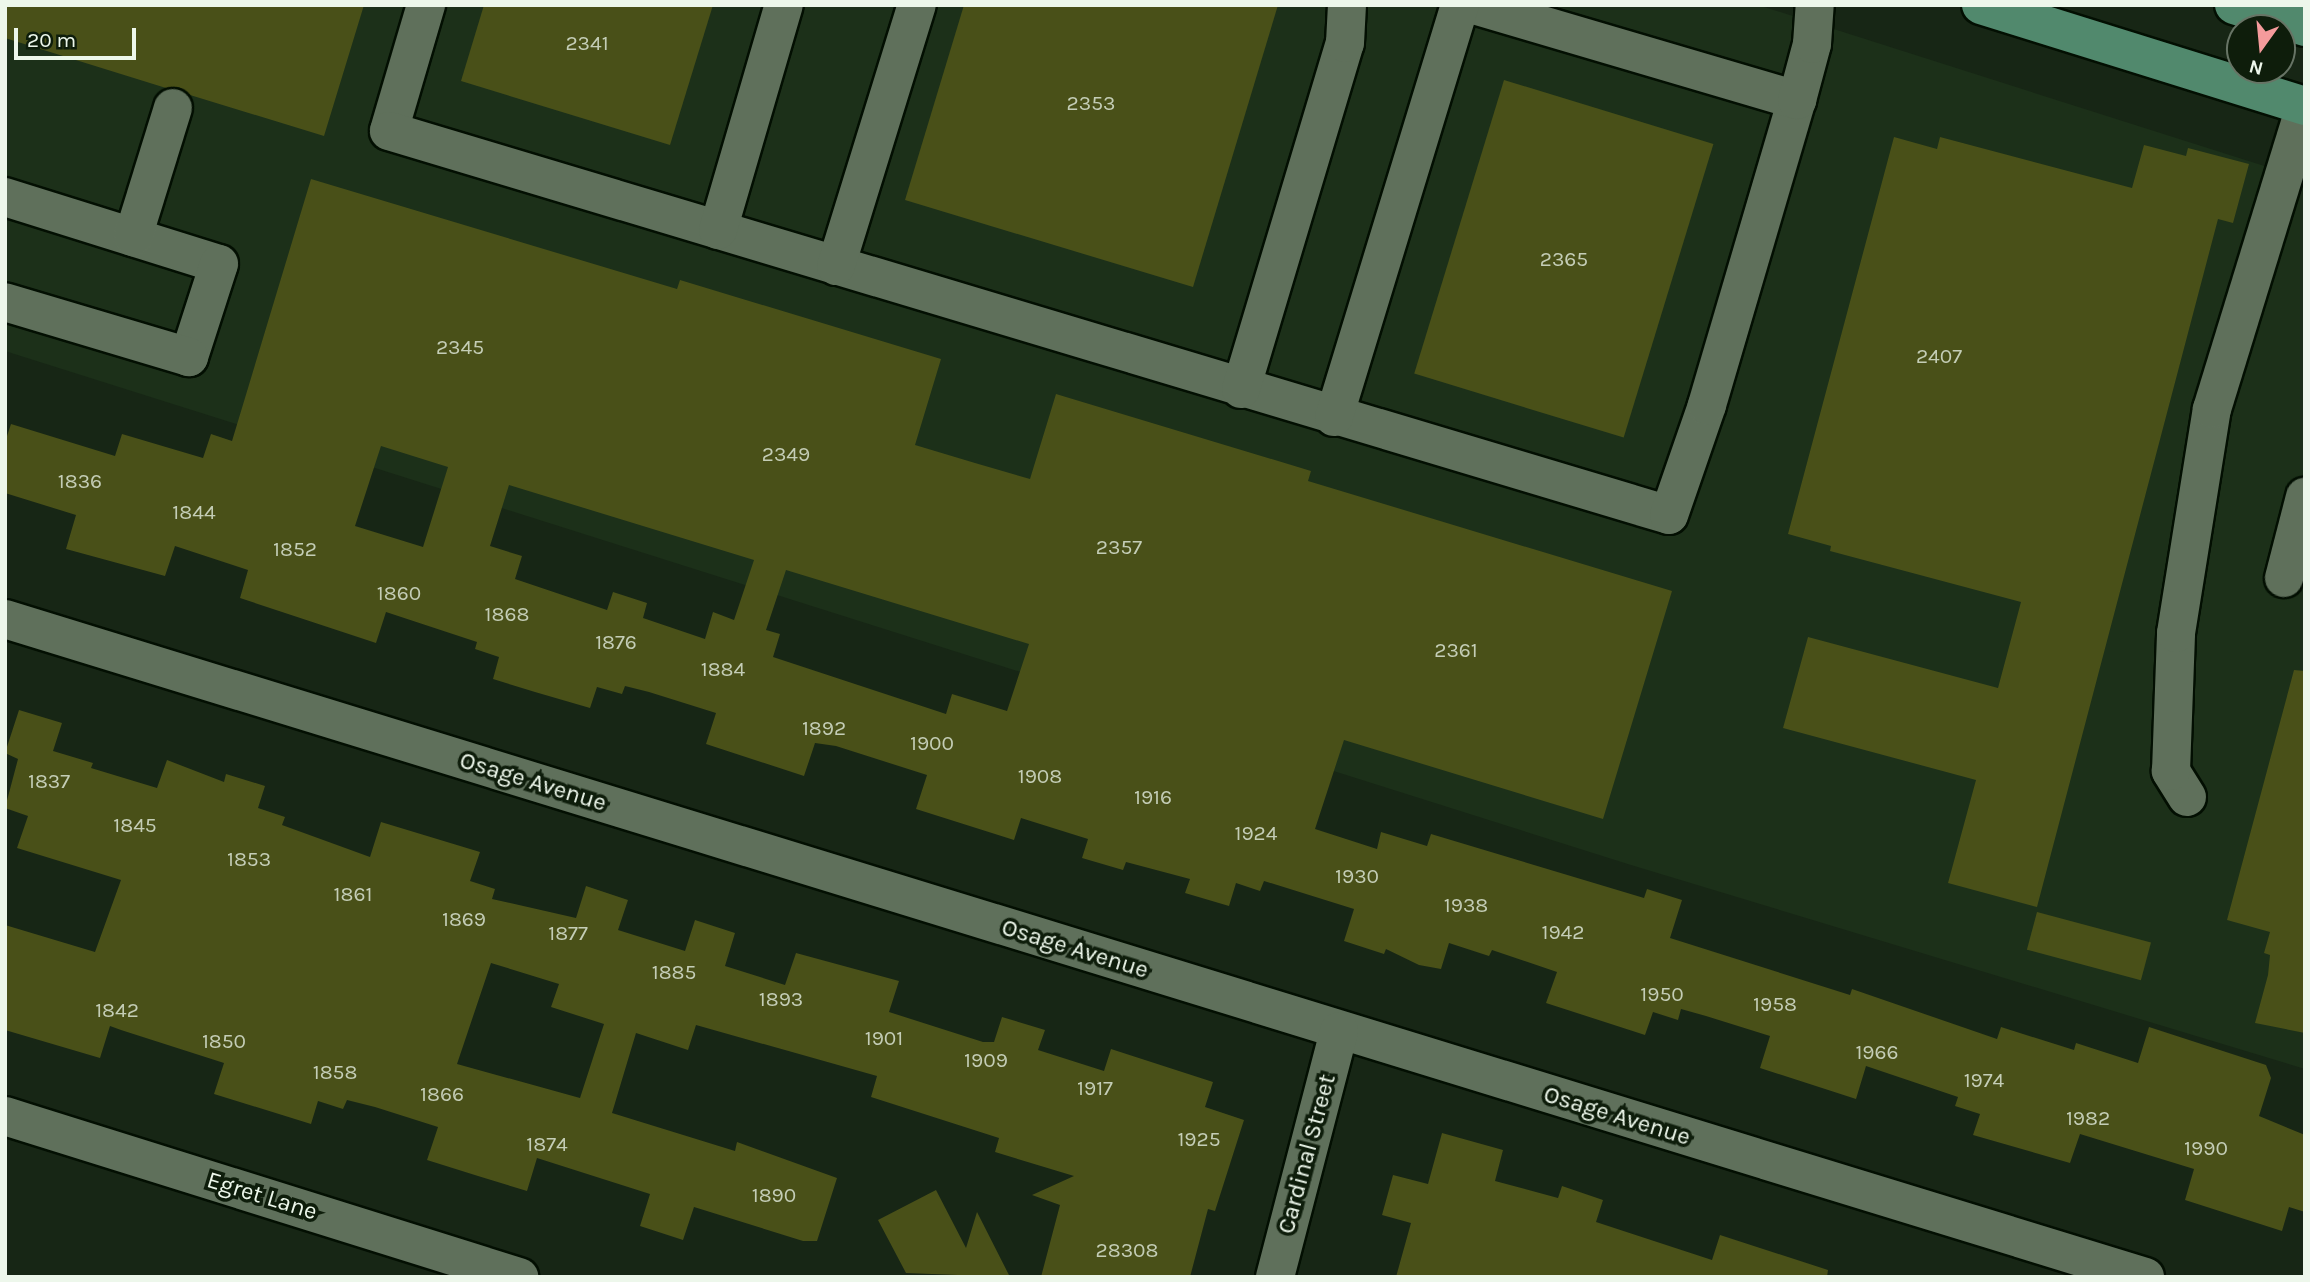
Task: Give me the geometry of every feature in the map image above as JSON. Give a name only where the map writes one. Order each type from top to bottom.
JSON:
[{"type":"main road","points":[[1981,5],[2305,106]]},
{"type":"main road","points":[[2234,5],[2305,27]]},
{"type":"street","points":[[426,5],[390,131],[1334,417],[1669,515],[1707,405],[1797,100],[1812,44],[1815,5]]},
{"type":"street","points":[[718,230],[783,5]]},
{"type":"street","points":[[836,266],[917,5]]},
{"type":"street","points":[[1241,389],[1345,43],[1347,5]]},
{"type":"street","points":[[1334,417],[1460,5]]},
{"type":"street","points":[[1474,5],[1797,100]]},
{"type":"street","points":[[2187,797],[2171,771],[2176,633],[2212,409],[2305,106]]},
{"type":"street","points":[[133,237],[173,108]]},
{"type":"street","points":[[5,197],[219,264],[189,357],[5,302]]},
{"type":"street","points":[[2284,578],[2305,497]]},
{"type":"street","name":"Osage Avenue","points":[[5,619],[2145,1277]]},
{"type":"street","name":"Cardinal Street","points":[[1275,1277],[1339,1031]]},
{"type":"street","name":"Egret Lane","points":[[5,1116],[519,1277]]},
{"type":"shaded area","points":[[5,5],[1758,5],[2305,179],[2305,1069],[1631,865],[5,351]]},
{"type":"building","points":[[5,5],[364,5],[324,136],[190,95],[179,87],[166,88],[5,38]]},
{"type":"building","points":[[484,5],[713,5],[670,145],[461,81]]},
{"type":"building","points":[[964,5],[1278,5],[1193,287],[905,200]]},
{"type":"building","points":[[1504,80],[1713,144],[1624,438],[1414,374]]},
{"type":"building","points":[[1894,137],[1937,149],[1940,137],[2132,188],[2144,145],[2186,156],[2188,148],[2249,164],[2233,223],[2218,219],[2037,907],[1948,883],[1976,780],[1783,728],[1808,637],[1998,688],[2021,602],[1830,551],[1831,546],[1788,534]]},
{"type":"building","points":[[311,179],[677,289],[680,280],[941,359],[915,445],[1030,479],[1056,394],[1311,471],[1308,481],[1672,591],[1603,819],[1344,740],[1315,829],[1377,849],[1381,832],[1427,846],[1431,834],[1644,898],[1647,889],[1682,900],[1670,938],[1850,995],[1852,989],[1997,1039],[2001,1027],[2074,1050],[2076,1043],[2138,1063],[2149,1027],[2266,1065],[2271,1078],[2259,1116],[2305,1135],[2305,1212],[2289,1207],[2282,1231],[2185,1200],[2194,1169],[2080,1134],[2070,1163],[1973,1135],[1980,1114],[1955,1106],[1958,1097],[1866,1066],[1856,1099],[1760,1068],[1770,1036],[1681,1009],[1678,1020],[1653,1012],[1645,1035],[1546,1003],[1557,972],[1492,950],[1489,956],[1449,943],[1441,969],[1419,965],[1386,949],[1384,954],[1344,941],[1354,909],[1264,881],[1260,891],[1236,883],[1229,906],[1185,893],[1190,879],[1126,862],[1123,870],[1082,858],[1088,839],[1021,818],[1014,840],[916,809],[927,775],[836,746],[815,743],[804,776],[706,744],[716,713],[649,692],[625,686],[622,694],[597,687],[590,708],[493,679],[499,657],[475,649],[477,642],[386,612],[376,643],[240,598],[248,570],[175,546],[165,576],[66,549],[76,515],[5,493],[5,442],[11,424],[115,456],[122,434],[203,458],[211,434],[232,441]],"holes":[[[381,446],[448,467],[423,547],[355,526]],[[509,485],[754,560],[734,620],[713,612],[705,639],[643,618],[647,603],[613,592],[607,610],[515,579],[522,556],[490,546]],[[786,570],[1029,644],[1007,711],[952,694],[946,714],[773,657],[780,634],[766,630]]]},
{"type":"building","points":[[2294,670],[2305,671],[2305,1033],[2255,1023],[2268,975],[2270,955],[2264,953],[2270,932],[2227,920]]},
{"type":"building","points":[[19,710],[62,723],[53,751],[93,763],[91,768],[157,788],[167,760],[224,782],[226,774],[265,786],[258,808],[285,817],[282,825],[370,857],[381,822],[480,852],[470,881],[495,889],[492,899],[576,918],[586,886],[628,900],[618,930],[685,951],[695,920],[735,933],[725,966],[785,985],[796,953],[899,981],[889,1012],[983,1042],[994,1042],[1002,1017],[1045,1030],[1038,1050],[1104,1071],[1111,1049],[1213,1082],[1205,1107],[1244,1120],[1215,1211],[1208,1209],[1190,1277],[1041,1277],[1060,1205],[1032,1195],[1074,1176],[995,1152],[999,1138],[871,1097],[877,1076],[696,1025],[688,1050],[636,1033],[612,1113],[735,1151],[737,1142],[837,1178],[817,1241],[803,1241],[694,1207],[683,1240],[640,1226],[650,1194],[537,1158],[527,1191],[427,1160],[438,1127],[375,1107],[347,1100],[343,1109],[318,1101],[311,1124],[214,1094],[224,1063],[110,1026],[100,1058],[5,1030],[5,925],[95,952],[121,880],[17,848],[28,816],[5,808],[18,759],[5,753]],"holes":[[[491,963],[559,984],[551,1007],[604,1024],[580,1098],[457,1064]]]},
{"type":"building","points":[[2037,912],[2151,943],[2141,980],[2027,950]]},
{"type":"building","points":[[1442,1133],[1503,1150],[1495,1181],[1558,1198],[1562,1186],[1603,1200],[1596,1222],[1712,1260],[1720,1235],[1828,1270],[1827,1277],[1396,1277],[1411,1223],[1382,1215],[1393,1175],[1428,1184]]},
{"type":"building","points":[[936,1190],[966,1248],[977,1212],[1010,1277],[906,1273],[878,1220]]}]
